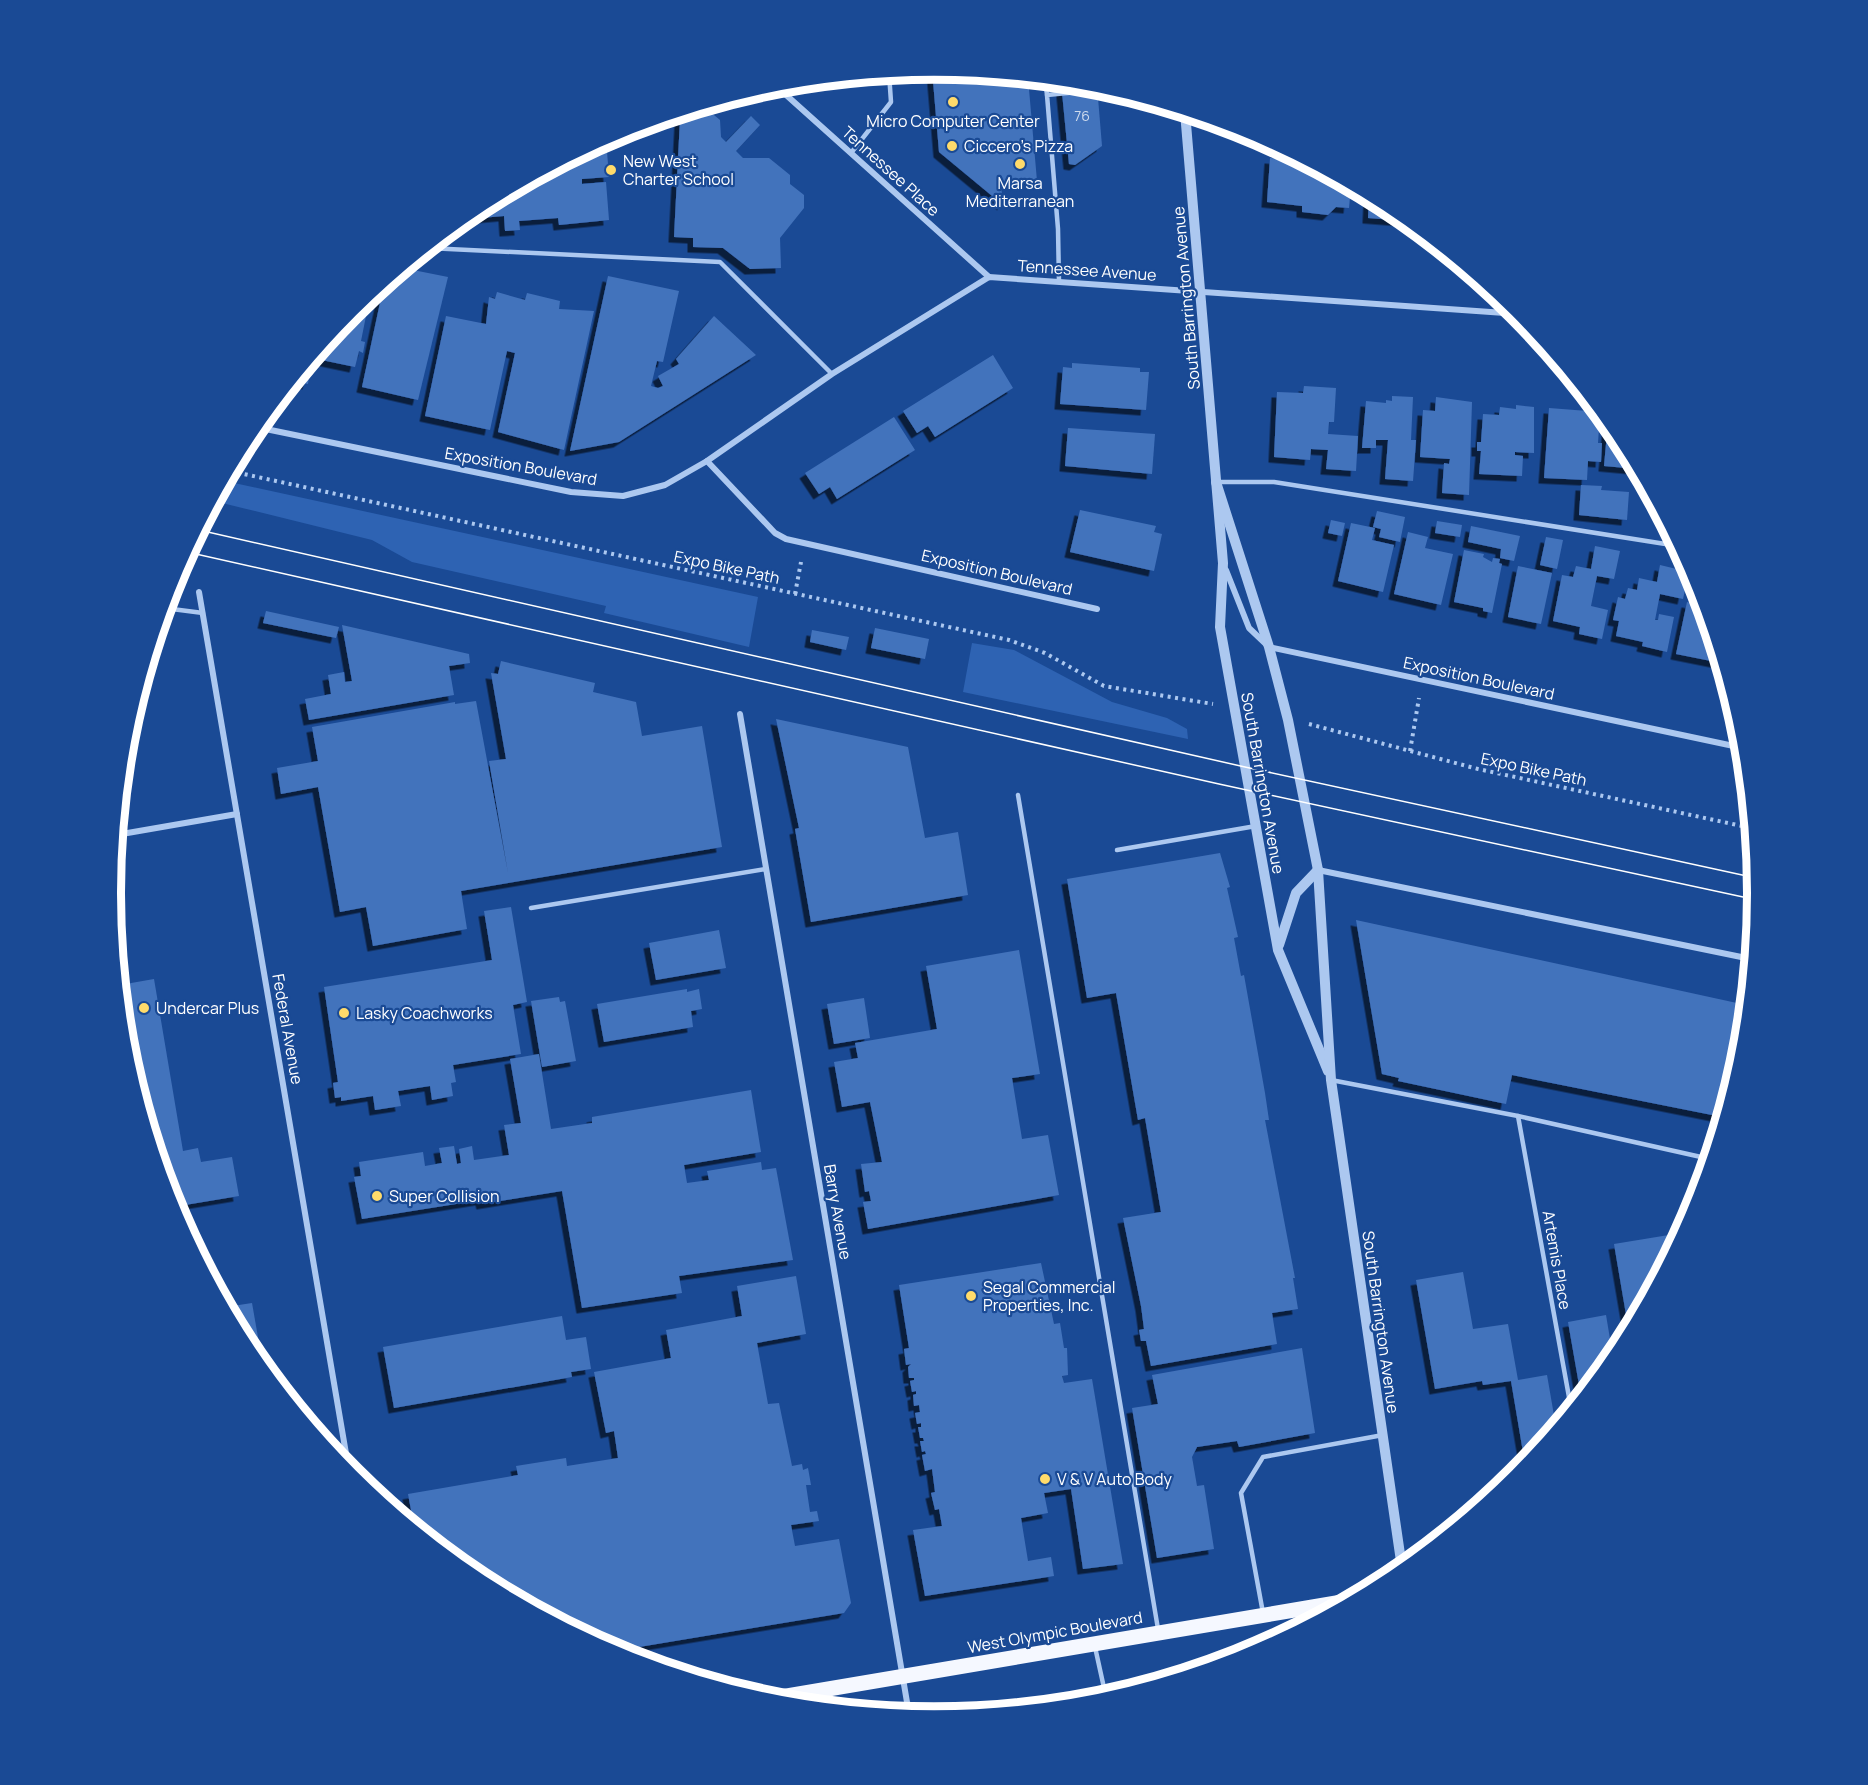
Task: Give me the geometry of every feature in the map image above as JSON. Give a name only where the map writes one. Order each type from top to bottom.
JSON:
[{"type":"main road","name":"West Olympic Boulevard","points":[[800,1694],[1326,1605]]},
{"type":"street","name":"Tennessee Place","points":[[784,93],[989,277]]},
{"type":"street","name":"South Barrington Avenue","points":[[1185,120],[1202,292],[1223,563],[1220,627],[1278,950],[1331,1080]]},
{"type":"street","name":"Tennessee Avenue","points":[[989,277],[1504,313]]},
{"type":"street","points":[[707,462],[832,374],[989,277]]},
{"type":"street","name":"Exposition Boulevard","points":[[267,429],[571,492],[623,496],[665,485],[707,462],[775,533],[805,543],[1097,609]]},
{"type":"street","name":"South Barrington Avenue","points":[[1216,482],[1269,647],[1288,720],[1318,870],[1331,1080],[1400,1558]]},
{"type":"street","points":[[1223,563],[1249,628],[1269,647]]},
{"type":"street","name":"Federal Avenue","points":[[199,592],[346,1453]]},
{"type":"street","name":"Exposition Boulevard","points":[[1269,647],[1733,746]]},
{"type":"street","name":"Barry Avenue","points":[[740,714],[908,1705]]},
{"type":"street","points":[[124,834],[237,814]]},
{"type":"street","points":[[1278,950],[1296,893],[1318,870],[1744,958]]},
{"type":"lane","points":[[851,153],[891,102],[889,81]]},
{"type":"lane","points":[[1046,87],[1059,229],[1059,282]]},
{"type":"lane","points":[[1047,95],[1076,92]]},
{"type":"lane","points":[[438,248],[720,262],[832,374]]},
{"type":"lane","points":[[1216,482],[1274,483],[1668,544]]},
{"type":"lane","points":[[172,609],[203,613]]},
{"type":"lane","points":[[1018,795],[1159,1632]]},
{"type":"lane","points":[[1117,850],[1256,826]]},
{"type":"lane","points":[[531,908],[766,869]]},
{"type":"lane","points":[[1331,1080],[1518,1116],[1703,1157]]},
{"type":"lane","name":"Artemis Place","points":[[1518,1116],[1569,1399]]},
{"type":"lane","points":[[1263,1615],[1241,1493],[1263,1457],[1383,1435]]},
{"type":"lane","points":[[1095,1644],[1104,1687]]},
{"type":"path","name":"Expo Bike Path","points":[[238,473],[1009,640],[1045,653],[1104,686],[1211,704]]},
{"type":"path","points":[[795,594],[805,543]]},
{"type":"path","points":[[1410,751],[1423,679]]},
{"type":"path","name":"Expo Bike Path","points":[[1314,725],[1478,769],[1744,826]]},
{"type":"shaded area","points":[[232,483],[758,597],[749,647],[604,613],[606,606],[412,562],[372,540],[221,503]]},
{"type":"shaded area","points":[[972,643],[1014,650],[1112,702],[1167,718],[1187,729],[1188,739],[963,692]]},
{"type":"building","points":[[933,80],[1029,85],[1037,181],[1001,185],[1003,205],[939,152]]},
{"type":"building","points":[[1062,90],[1098,96],[1102,146],[1075,165],[1069,164]]},
{"type":"building","points":[[710,111],[720,120],[721,137],[726,142],[751,116],[760,125],[736,151],[743,158],[769,158],[790,175],[790,184],[804,195],[804,208],[780,238],[781,268],[750,269],[723,248],[693,247],[693,238],[674,237],[680,121]]},
{"type":"building","points":[[607,148],[609,177],[582,179],[582,184],[606,182],[609,220],[559,225],[558,218],[519,221],[520,230],[505,231],[504,216],[481,218],[527,188]]},
{"type":"building","points":[[1270,158],[1286,159],[1294,163],[1350,194],[1349,208],[1336,207],[1328,215],[1302,212],[1302,206],[1267,202]]},
{"type":"building","points":[[1369,206],[1390,220],[1368,218]]},
{"type":"building","points":[[412,270],[448,277],[418,400],[362,387],[381,297]]},
{"type":"building","points":[[608,276],[679,291],[663,362],[657,361],[651,386],[658,388],[663,386],[658,376],[679,364],[676,359],[714,316],[756,355],[619,442],[570,451]]},
{"type":"building","points":[[497,292],[525,300],[527,293],[560,301],[559,309],[594,311],[564,450],[498,432],[515,353],[507,351],[490,430],[425,416],[446,316],[486,324],[489,297],[495,299]]},
{"type":"building","points":[[367,311],[361,341],[365,342],[363,353],[359,351],[355,367],[320,360]]},
{"type":"building","points":[[993,355],[1013,388],[935,437],[928,426],[917,433],[903,411]]},
{"type":"building","points":[[1072,363],[1140,368],[1140,372],[1149,372],[1146,410],[1060,404],[1063,367],[1072,368]]},
{"type":"building","points":[[310,372],[308,384],[301,383]]},
{"type":"building","points":[[1304,386],[1336,388],[1334,422],[1329,422],[1328,434],[1358,436],[1356,471],[1326,469],[1328,450],[1311,449],[1310,460],[1274,457],[1277,392],[1303,393]]},
{"type":"building","points":[[1392,396],[1413,397],[1411,440],[1416,440],[1413,481],[1385,479],[1388,440],[1376,440],[1376,448],[1362,448],[1366,401],[1386,403],[1386,400],[1392,401]]},
{"type":"building","points":[[1436,397],[1472,402],[1469,495],[1442,493],[1444,463],[1449,464],[1450,459],[1420,457],[1423,410],[1435,411]]},
{"type":"building","points":[[1516,405],[1534,407],[1534,453],[1515,452],[1515,455],[1523,456],[1522,476],[1479,474],[1481,451],[1477,451],[1477,442],[1481,442],[1483,414],[1499,415],[1500,407],[1516,409]]},
{"type":"building","points":[[1549,408],[1588,411],[1599,426],[1598,443],[1602,443],[1601,462],[1588,461],[1587,480],[1544,478]]},
{"type":"building","points":[[894,417],[915,450],[837,499],[830,487],[819,494],[805,473]]},
{"type":"building","points":[[1068,428],[1155,434],[1152,474],[1065,466]]},
{"type":"building","points":[[1607,436],[1627,468],[1604,466]]},
{"type":"building","points":[[1581,485],[1602,486],[1601,490],[1629,492],[1627,520],[1579,515]]},
{"type":"building","points":[[1080,510],[1156,526],[1154,532],[1162,534],[1154,571],[1070,552]]},
{"type":"building","points":[[1377,511],[1405,517],[1400,542],[1379,537],[1381,529],[1373,527]]},
{"type":"building","points":[[1331,520],[1345,523],[1342,536],[1328,533]]},
{"type":"building","points":[[1437,521],[1462,525],[1460,537],[1435,533]]},
{"type":"building","points":[[1351,523],[1375,528],[1372,540],[1394,545],[1383,592],[1338,581]]},
{"type":"building","points":[[1471,526],[1520,536],[1514,561],[1500,558],[1501,549],[1468,542]]},
{"type":"building","points":[[1408,532],[1428,537],[1425,548],[1453,554],[1441,605],[1394,594]]},
{"type":"building","points":[[1546,537],[1563,540],[1557,569],[1540,565]]},
{"type":"building","points":[[1595,546],[1620,551],[1614,579],[1597,576],[1591,606],[1608,610],[1602,639],[1579,634],[1580,627],[1553,621],[1562,575],[1573,577],[1576,566],[1591,569]]},
{"type":"building","points":[[1464,550],[1484,554],[1483,557],[1492,562],[1493,558],[1500,559],[1499,563],[1502,564],[1492,613],[1483,611],[1483,608],[1454,602]]},
{"type":"building","points":[[1660,565],[1680,570],[1686,584],[1683,599],[1660,594],[1655,620],[1658,620],[1659,614],[1674,617],[1667,652],[1642,646],[1643,642],[1616,636],[1619,621],[1613,620],[1618,597],[1625,599],[1628,588],[1637,590],[1639,578],[1657,582]]},
{"type":"building","points":[[1518,566],[1552,573],[1541,624],[1508,617]]},
{"type":"building","points":[[1687,602],[1693,603],[1713,661],[1676,654]]},
{"type":"building","points":[[266,611],[339,627],[336,638],[263,623]]},
{"type":"building","points":[[342,625],[469,654],[470,663],[449,666],[454,695],[309,720],[305,699],[331,694],[328,675],[344,672],[345,682],[352,681]]},
{"type":"building","points":[[875,628],[929,639],[925,659],[871,648]]},
{"type":"building","points":[[812,630],[849,637],[846,650],[810,642]]},
{"type":"building","points":[[501,661],[595,683],[593,692],[636,702],[642,736],[702,726],[722,847],[461,891],[467,929],[373,946],[366,907],[340,912],[318,787],[281,794],[277,768],[318,761],[312,727],[455,702],[455,704],[476,701],[508,873],[489,761],[506,759],[491,673],[498,674]]},
{"type":"building","points":[[776,719],[908,747],[925,838],[958,832],[968,895],[811,922],[795,829],[799,828]]},
{"type":"building","points":[[1220,853],[1230,887],[1227,888],[1238,937],[1234,938],[1241,976],[1244,975],[1265,1093],[1269,1120],[1265,1120],[1295,1278],[1293,1278],[1298,1309],[1272,1313],[1277,1344],[1151,1366],[1146,1341],[1141,1341],[1139,1330],[1144,1329],[1141,1306],[1123,1218],[1161,1212],[1145,1118],[1138,1120],[1116,993],[1087,998],[1067,879]]},
{"type":"building","points":[[511,907],[527,1002],[513,1005],[521,1054],[453,1065],[456,1082],[451,1083],[453,1096],[432,1100],[430,1086],[398,1091],[401,1106],[375,1110],[373,1096],[341,1101],[341,1097],[335,1098],[333,1083],[338,1082],[324,987],[492,960],[484,911]]},
{"type":"building","points":[[1356,920],[1739,1004],[1731,1051],[1715,1116],[1512,1075],[1506,1104],[1398,1081],[1399,1078],[1382,1074]]},
{"type":"building","points":[[719,930],[726,968],[656,980],[649,943]]},
{"type":"building","points":[[1019,950],[1040,1074],[1012,1078],[1022,1139],[1048,1135],[1059,1195],[868,1229],[863,1202],[871,1201],[869,1191],[865,1192],[861,1164],[882,1162],[870,1102],[842,1107],[834,1062],[858,1058],[855,1043],[937,1029],[926,966]]},
{"type":"building","points":[[154,979],[183,1151],[198,1148],[201,1162],[232,1157],[239,1196],[184,1205],[164,1154],[149,1103],[137,1051],[127,984]]},
{"type":"building","points":[[687,989],[687,992],[699,989],[702,1009],[691,1011],[693,1027],[604,1042],[597,1004]]},
{"type":"building","points":[[559,997],[560,1002],[565,1001],[576,1061],[542,1067],[531,1001]]},
{"type":"building","points":[[864,998],[870,1038],[834,1044],[827,1004]]},
{"type":"building","points":[[539,1054],[551,1129],[592,1123],[592,1117],[751,1090],[761,1152],[684,1165],[687,1183],[709,1180],[707,1171],[761,1162],[762,1170],[776,1168],[793,1260],[679,1276],[682,1293],[582,1308],[562,1191],[482,1204],[481,1200],[362,1219],[354,1177],[361,1176],[359,1162],[423,1152],[425,1166],[442,1163],[439,1148],[454,1146],[457,1164],[461,1163],[459,1149],[472,1146],[474,1160],[509,1155],[504,1125],[521,1123],[510,1059]]},
{"type":"building","points":[[1671,1235],[1627,1317],[1614,1244]]},
{"type":"building","points":[[1041,1263],[1054,1324],[1060,1323],[1064,1348],[1067,1348],[1068,1375],[1062,1376],[1064,1383],[1092,1379],[1123,1564],[1083,1569],[1071,1489],[1044,1493],[1048,1513],[1021,1518],[1028,1561],[1051,1557],[1054,1576],[925,1596],[913,1530],[942,1526],[939,1509],[935,1510],[931,1493],[935,1492],[932,1469],[925,1471],[922,1455],[926,1454],[925,1451],[922,1452],[920,1441],[924,1441],[920,1438],[918,1427],[921,1427],[921,1423],[917,1424],[915,1413],[920,1412],[919,1405],[914,1406],[913,1395],[916,1391],[912,1392],[910,1381],[914,1378],[909,1378],[908,1367],[911,1364],[906,1365],[904,1349],[909,1348],[899,1285]]},
{"type":"building","points":[[1463,1272],[1473,1329],[1508,1324],[1518,1380],[1547,1375],[1554,1417],[1523,1452],[1511,1381],[1483,1385],[1482,1381],[1435,1389],[1416,1280]]},
{"type":"building","points":[[796,1276],[806,1334],[757,1343],[768,1404],[779,1403],[792,1466],[802,1464],[803,1470],[808,1468],[811,1485],[806,1485],[810,1512],[817,1511],[819,1521],[791,1525],[795,1546],[839,1539],[851,1603],[844,1613],[634,1648],[574,1622],[527,1597],[482,1568],[412,1515],[408,1494],[518,1475],[516,1466],[566,1458],[567,1466],[618,1458],[614,1431],[606,1433],[594,1372],[671,1358],[666,1330],[742,1316],[737,1286]]},
{"type":"building","points":[[252,1303],[260,1346],[258,1344],[234,1306]]},
{"type":"building","points":[[1606,1315],[1611,1343],[1579,1387],[1568,1322]]},
{"type":"building","points":[[562,1316],[566,1340],[586,1337],[591,1369],[571,1372],[572,1377],[394,1408],[383,1347]]},
{"type":"building","points":[[1302,1348],[1315,1433],[1239,1447],[1237,1441],[1197,1447],[1192,1457],[1197,1486],[1204,1485],[1214,1549],[1157,1558],[1132,1408],[1158,1404],[1152,1375]]},
{"type":"tram line","points":[[206,532],[1245,767],[1746,876]]},
{"type":"tram line","points":[[195,554],[1219,784],[1747,898]]},
{"type":"place","name":"Micro Computer Center","points":[[953,102]]},
{"type":"place","name":"Ciccero's Pizza","points":[[952,146]]},
{"type":"place","name":"Marsa Mediterranean","points":[[1020,164]]},
{"type":"place","name":"New West Charter School","points":[[611,170]]},
{"type":"place","name":"Undercar Plus","points":[[144,1008]]},
{"type":"place","name":"Lasky Coachworks","points":[[344,1013]]},
{"type":"place","name":"Super Collision","points":[[377,1196]]},
{"type":"place","name":"Segal Commercial Properties, Inc.","points":[[971,1296]]},
{"type":"place","name":"V & V Auto Body","points":[[1045,1479]]}]
